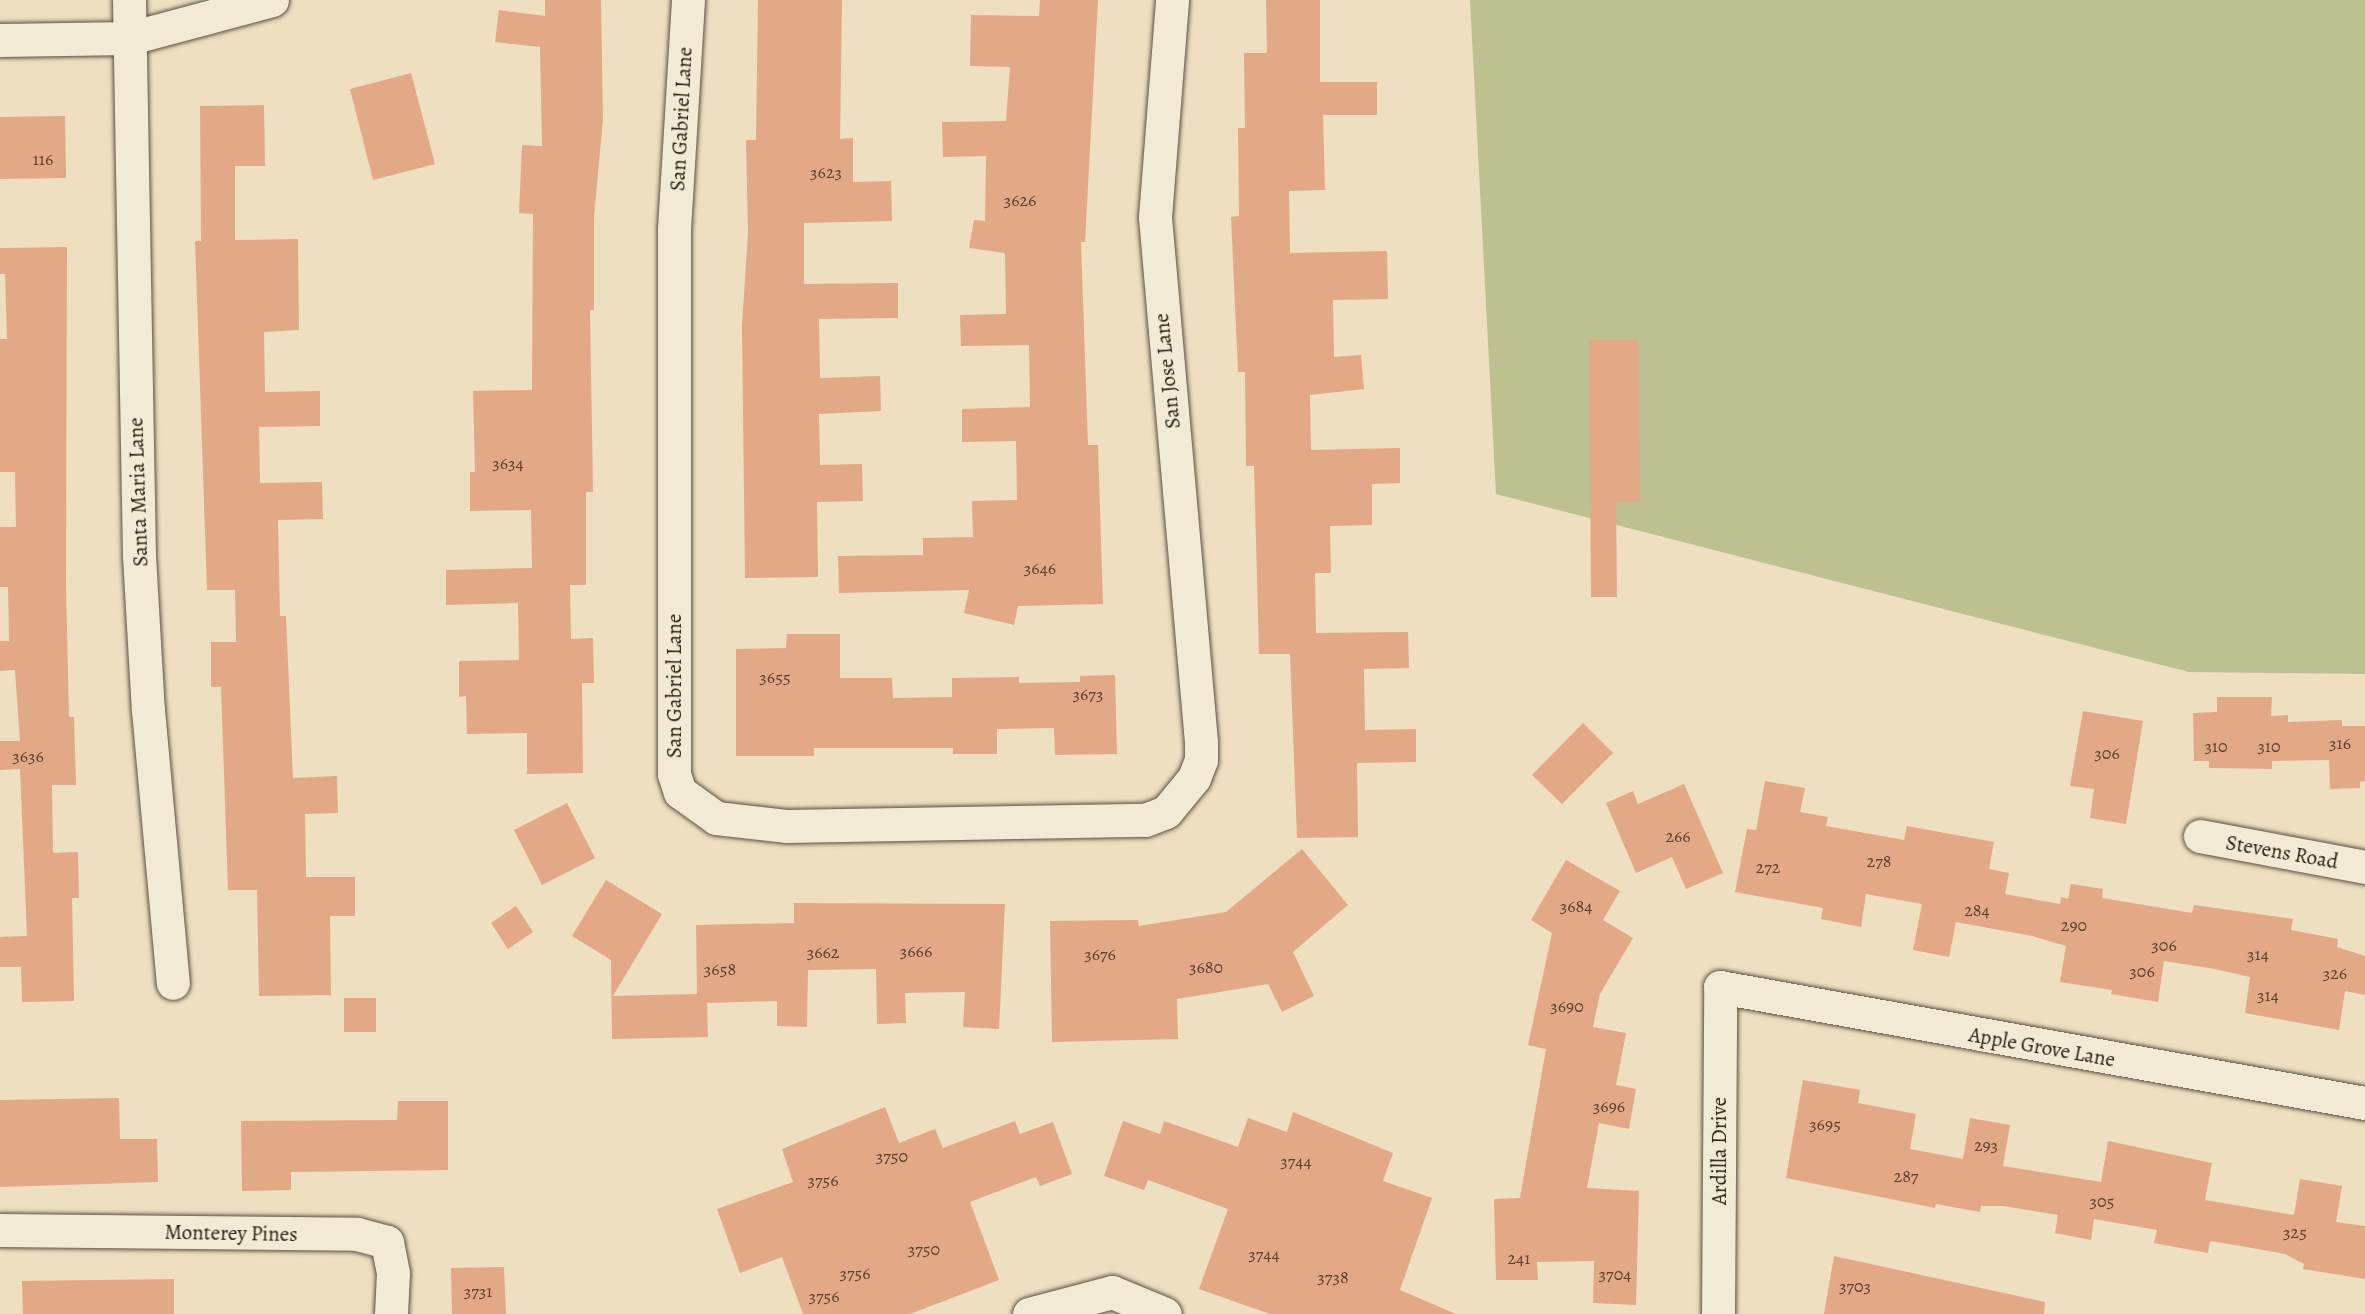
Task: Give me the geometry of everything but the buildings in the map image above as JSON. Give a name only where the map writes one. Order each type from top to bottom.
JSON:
[{"type":"street","name":"Santa Maria Lane","points":[[129,0],[139,556],[148,710],[173,984]]},
{"type":"street","points":[[0,40],[130,38],[272,0]]},
{"type":"street","name":"San Gabriel Lane","points":[[688,0],[674,229],[671,734],[680,792],[716,818],[786,826],[1114,824],[1166,812],[1194,778],[1201,760],[1201,742]]},
{"type":"street","name":"San Jose Lane","points":[[1171,0],[1155,217],[1201,742]]},
{"type":"street","name":"Stevens Road","points":[[2200,836],[2365,867]]},
{"type":"street","name":"Apple Grove Lane","points":[[1720,987],[2365,1103]]},
{"type":"street","name":"Ardilla Drive","points":[[1718,1314],[1720,987]]},
{"type":"street","name":"Monterey Pines","points":[[0,1230],[357,1234],[387,1242],[393,1273],[391,1314]]},
{"type":"street","points":[[1029,1314],[1112,1292],[1165,1314]]},
{"type":"green space","points":[[1470,0],[2365,0],[2365,674],[2189,672],[1496,494]]}]
